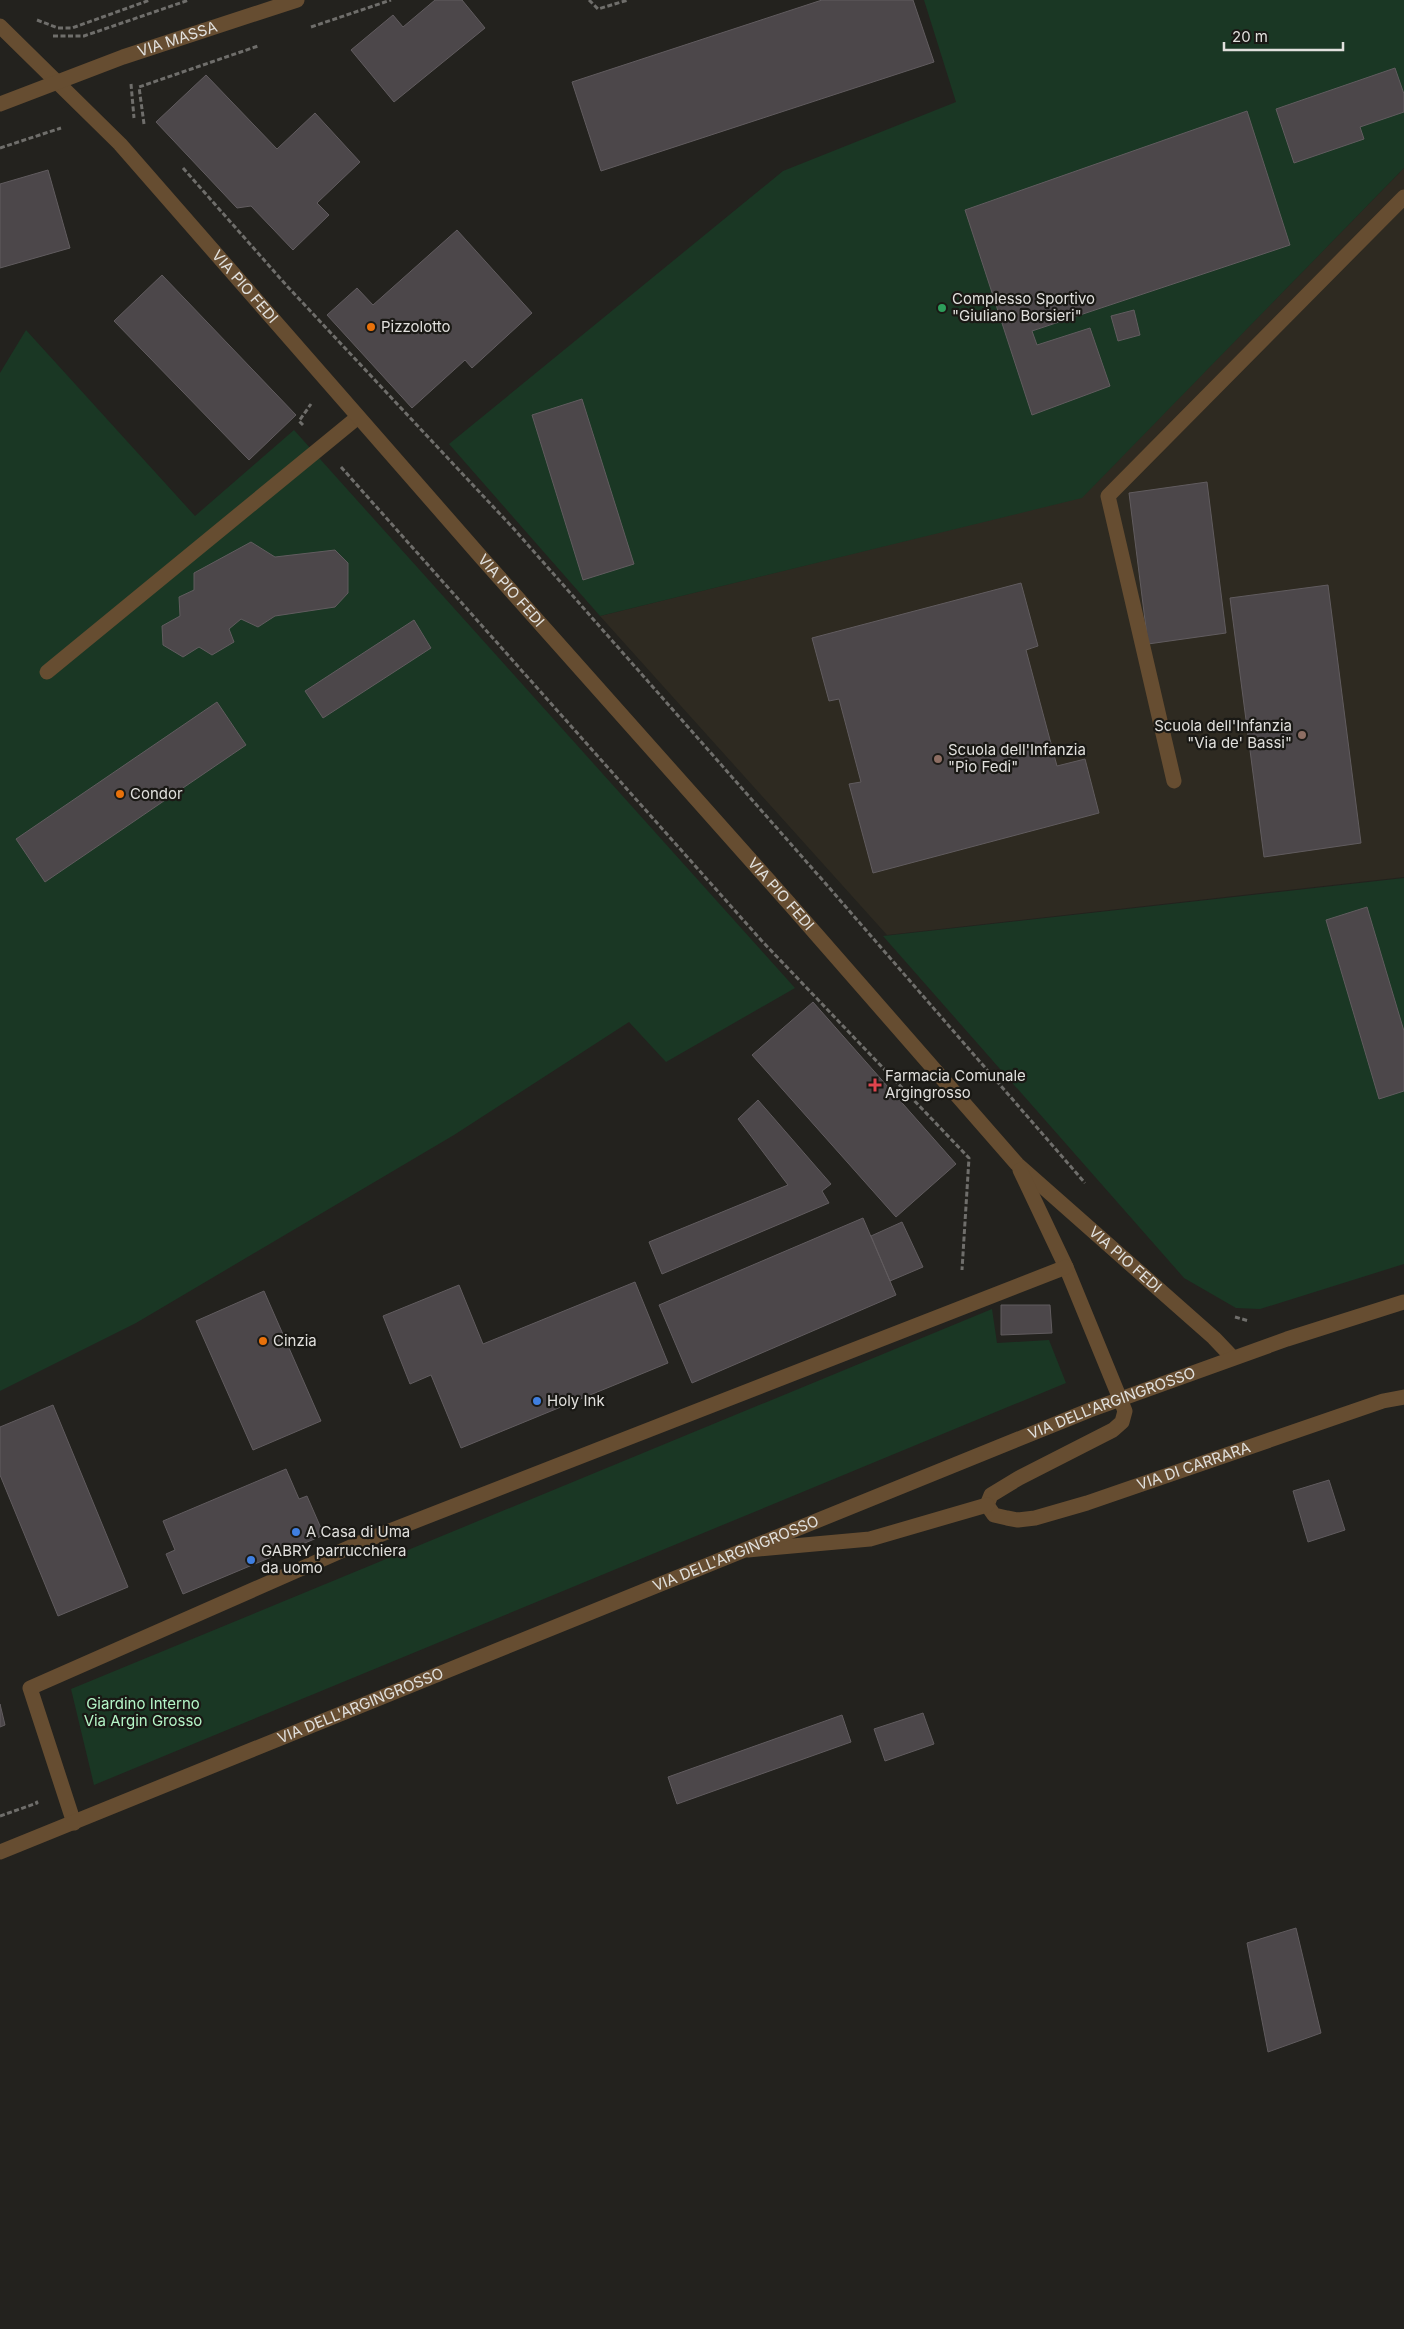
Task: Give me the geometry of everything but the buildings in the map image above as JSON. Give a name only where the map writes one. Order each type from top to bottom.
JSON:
[{"type":"street","name":"VIA MASSA","points":[[0,104],[123,57],[297,0]]},
{"type":"street","name":"VIA PIO FEDI","points":[[0,26],[120,144],[358,417],[795,910],[1017,1164],[1214,1338],[1233,1358]]},
{"type":"street","points":[[1174,781],[1108,496],[1404,197]]},
{"type":"street","points":[[47,672],[358,417]]},
{"type":"street","name":"VIA PIO FEDI","points":[[1017,1164],[1066,1267],[1121,1398]]},
{"type":"street","points":[[74,1823],[30,1688],[364,1541],[1066,1267]]},
{"type":"street","name":"VIA DELL'ARGINGROSSO","points":[[0,1852],[1121,1398],[1233,1358],[1404,1302]]},
{"type":"street","name":"VIA DI CARRARA","points":[[986,1505],[994,1515],[1018,1520],[1035,1518],[1087,1503],[1383,1401],[1404,1397]]},
{"type":"street","points":[[748,1550],[870,1539],[986,1505],[991,1495],[1012,1482],[1102,1438],[1118,1426],[1122,1422],[1125,1411],[1121,1398]]},
{"type":"path","points":[[30,15],[36,20],[58,28],[72,28],[150,0]]},
{"type":"path","points":[[51,36],[84,36],[189,0]]},
{"type":"path","points":[[307,29],[391,0]]},
{"type":"path","points":[[589,0],[598,10],[628,0]]},
{"type":"path","points":[[149,130],[142,122],[139,87],[260,45]]},
{"type":"path","points":[[182,167],[286,286],[514,529],[832,891],[1089,1188]]},
{"type":"path","points":[[305,428],[299,422],[315,398]]},
{"type":"path","points":[[335,461],[761,940],[968,1158],[962,1270]]},
{"type":"path","points":[[1227,1314],[1256,1323]]},
{"type":"path","points":[[0,1816],[37,1802],[35,1797]]},
{"type":"shaded area","points":[[1404,168],[1404,877],[887,935],[600,616],[1082,497]]},
{"type":"green space","name":"Complesso Sportivo \"Giuliano Borsieri\"","points":[[924,0],[1404,0],[1404,168],[1082,498],[600,616],[449,444],[783,171],[956,102]]},
{"type":"green space","points":[[26,330],[195,516],[294,430],[795,988],[666,1062],[629,1022],[454,1135],[136,1323],[0,1391],[0,373]]},
{"type":"green space","points":[[1404,878],[1404,1264],[1260,1309],[1236,1308],[1184,1278],[883,936]]},
{"type":"green space","name":"Giardino Interno Via Argin Grosso","points":[[992,1309],[997,1343],[1049,1340],[1066,1383],[94,1785],[71,1689]]},
{"type":"place","name":"Complesso Sportivo \"Giuliano Borsieri\"","points":[[942,308]]},
{"type":"place","name":"Pizzolotto","points":[[371,327]]},
{"type":"place","name":"Scuola dell'Infanzia \"Via de' Bassi\"","points":[[1302,735]]},
{"type":"place","name":"Scuola dell'Infanzia \"Pio Fedi\"","points":[[938,759]]},
{"type":"place","name":"Condor","points":[[120,794]]},
{"type":"place","name":"Farmacia Comunale Argingrosso","points":[[875,1085]]},
{"type":"place","name":"Cinzia","points":[[263,1341]]},
{"type":"place","name":"Holy Ink","points":[[537,1401]]},
{"type":"place","name":"A Casa di Uma","points":[[296,1532]]},
{"type":"place","name":"GABRY parrucchiera da uomo","points":[[251,1560]]}]
